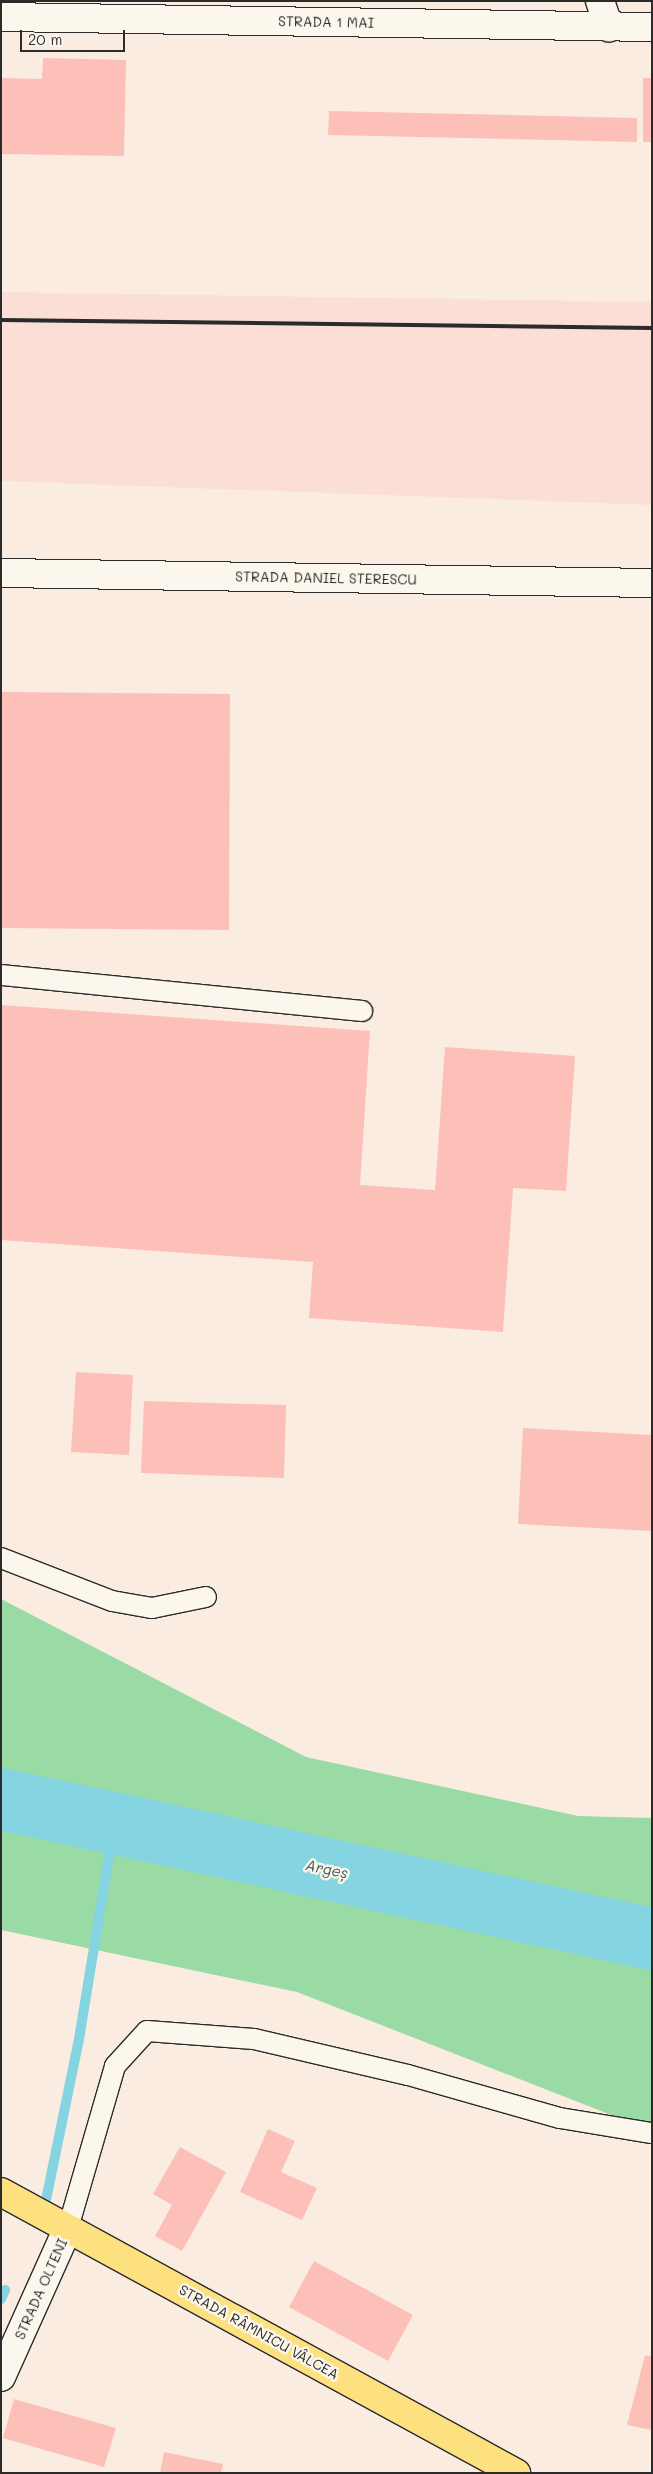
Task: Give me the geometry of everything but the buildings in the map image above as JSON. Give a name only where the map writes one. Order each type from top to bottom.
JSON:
[{"type":"main road","name":"STRADA RÂMNICU VÂLCEA","points":[[1,2192],[516,2473]]},
{"type":"street","points":[[600,1],[609,27]]},
{"type":"street","name":"STRADA 1 MAI","points":[[1,17],[652,27]]},
{"type":"street","name":"STRADA DANIEL STERESCU","points":[[1,572],[652,583]]},
{"type":"street","name":"STRADA OLTENI","points":[[1,2377],[68,2228]]},
{"type":"lane","points":[[1,975],[362,1011]]},
{"type":"lane","points":[[1,1558],[112,1601],[152,1608],[206,1597]]},
{"type":"lane","points":[[68,2228],[115,2066],[147,2031],[254,2038],[408,2074],[560,2118],[652,2133]]},
{"type":"shaded area","points":[[1,292],[652,302],[652,505],[1,481]]},
{"type":"green space","points":[[1,1599],[306,1757],[578,1816],[652,1818],[652,2131],[297,1992],[1,1930]]},
{"type":"waterway","name":"Argeș","points":[[1,1799],[652,1939]]},
{"type":"waterway","points":[[46,2200],[79,2039],[114,1825]]},
{"type":"waterway","points":[[1,2299],[5,2290]]},
{"type":"railway","points":[[1,320],[652,328]]}]
